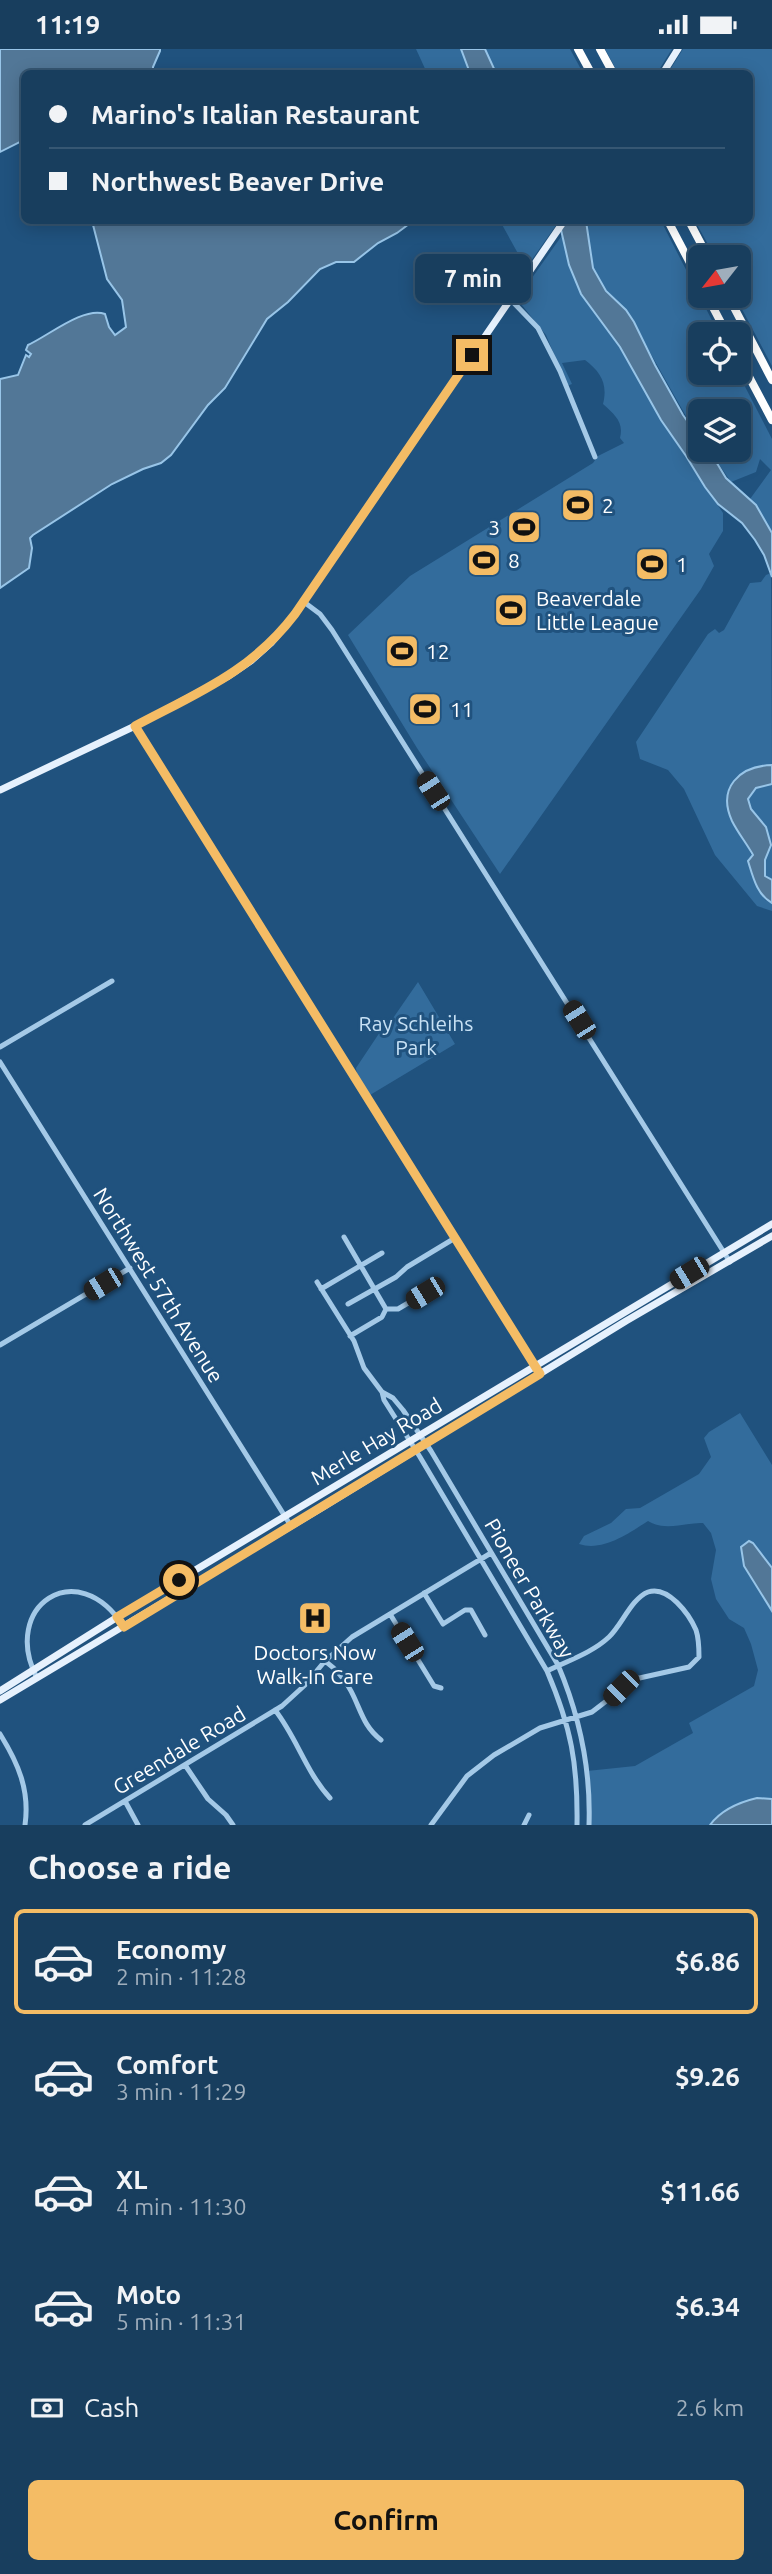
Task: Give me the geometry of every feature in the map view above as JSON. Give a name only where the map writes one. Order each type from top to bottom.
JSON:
[{"type":"highway","points":[[578,49],[589,70]]},
{"type":"highway","points":[[600,49],[610,70]]},
{"type":"highway","points":[[670,224],[688,259]]},
{"type":"highway","points":[[691,224],[702,245]]},
{"type":"highway","points":[[734,308],[772,380]]},
{"type":"highway","points":[[751,380],[772,420]]},
{"type":"main road","points":[[665,70],[678,49]]},
{"type":"main road","points":[[0,790],[135,726],[240,670],[271,643],[304,602],[562,224]]},
{"type":"main road","name":"Merle Hay Road","points":[[0,1700],[416,1451],[537,1371],[772,1224]]},
{"type":"main road","name":"Merle Hay Road","points":[[0,1691],[117,1617],[421,1435],[772,1236]]},
{"type":"street","points":[[510,299],[538,328],[595,457]]},
{"type":"street","points":[[304,602],[320,614],[332,630],[730,1262]]},
{"type":"street","points":[[135,726],[537,1371]]},
{"type":"street","points":[[0,1047],[112,981]]},
{"type":"street","name":"Northwest 57th Avenue","points":[[0,1062],[291,1525]]},
{"type":"street","points":[[344,1237],[386,1309]]},
{"type":"street","points":[[348,1304],[397,1277],[407,1267],[455,1238]]},
{"type":"street","points":[[321,1289],[382,1253]]},
{"type":"street","points":[[0,1345],[130,1268]]},
{"type":"street","name":"Pioneer Parkway","points":[[317,1282],[351,1336],[364,1368],[382,1392],[384,1400],[547,1671],[565,1720],[576,1763],[577,1825]]},
{"type":"street","points":[[386,1309],[398,1309],[425,1293]]},
{"type":"street","points":[[351,1336],[382,1317],[386,1309]]},
{"type":"street","name":"Pioneer Parkway","points":[[382,1392],[393,1398],[404,1410],[421,1435],[558,1665],[577,1716],[587,1761],[589,1825]]},
{"type":"street","name":"Greendale Road","points":[[85,1825],[275,1710],[294,1696],[325,1661],[352,1637],[491,1553]]},
{"type":"street","points":[[431,1825],[458,1786],[477,1767],[529,1734],[601,1707],[635,1679],[692,1665],[699,1657],[697,1633],[692,1622],[673,1600],[654,1591],[639,1599],[608,1638],[547,1671]]},
{"type":"street","points":[[37,1678],[25,1648],[26,1627],[34,1609],[49,1597],[63,1592],[85,1593],[105,1603],[124,1627]]},
{"type":"street","points":[[424,1593],[443,1624],[471,1609],[485,1635]]},
{"type":"street","points":[[390,1614],[434,1686],[441,1688]]},
{"type":"street","points":[[325,1661],[344,1679],[365,1725],[381,1740]]},
{"type":"street","points":[[275,1710],[292,1734],[309,1771],[330,1798]]},
{"type":"street","points":[[0,1734],[22,1776],[27,1797],[25,1825]]},
{"type":"street","points":[[186,1765],[208,1799],[233,1825]]},
{"type":"street","points":[[125,1801],[138,1825]]},
{"type":"street","points":[[524,1825],[529,1815]]},
{"type":"green space","points":[[416,49],[570,49],[581,70],[426,70]]},
{"type":"green space","points":[[605,49],[672,49],[659,70],[616,70]]},
{"type":"green space","points":[[683,49],[772,49],[772,366],[741,308],[751,308],[751,245],[708,245],[697,224],[753,224],[753,70],[670,70]]},
{"type":"green space","points":[[502,224],[557,224],[526,268]]},
{"type":"green space","points":[[586,224],[663,224],[688,274],[688,308],[706,308],[713,322],[688,322],[688,385],[744,385],[772,439],[772,533],[750,499],[771,470],[760,459],[756,472],[731,482],[717,462],[751,462],[751,399],[688,399],[688,420],[626,310],[606,291],[593,268]]},
{"type":"green space","points":[[563,234],[581,294],[620,347],[661,420],[723,513],[723,531],[709,554],[714,566],[701,589],[500,874],[417,748],[348,635],[410,576],[593,463],[598,456],[624,443],[620,438],[621,427],[618,419],[603,404],[605,390],[599,374],[585,360],[562,363],[572,384],[567,386],[546,335],[517,299]]},
{"type":"green space","points":[[771,573],[772,765],[760,766],[733,823],[749,850],[765,900],[772,903],[772,911],[757,906],[715,855],[684,789],[668,770],[640,759],[636,742],[708,634],[715,629],[719,633],[724,630],[750,583],[761,582]]},
{"type":"green space","points":[[772,784],[772,880],[765,876],[765,860],[771,845],[766,828],[751,809],[748,799],[755,788]]},
{"type":"green space","name":"Ray Schleihs Park","points":[[418,982],[455,1044],[370,1095],[357,1075],[356,1068]]},
{"type":"green space","points":[[740,1413],[772,1465],[772,1825],[589,1825],[587,1771],[635,1766],[693,1733],[689,1723],[754,1686],[758,1670],[751,1644],[744,1628],[729,1619],[716,1599],[711,1579],[716,1550],[711,1533],[703,1523],[662,1526],[648,1521],[624,1536],[606,1543],[588,1546],[579,1544],[584,1536],[611,1523],[626,1509],[640,1508],[699,1474],[711,1457],[704,1438]]},
{"type":"shaded area","points":[[0,49],[160,49],[153,70],[21,70],[21,142],[0,152]]},
{"type":"shaded area","points":[[461,49],[485,49],[495,70],[469,70]]},
{"type":"shaded area","points":[[93,224],[409,224],[354,262],[336,262],[320,269],[267,319],[225,388],[208,405],[171,455],[161,463],[112,484],[33,535],[30,538],[32,548],[29,568],[0,588],[0,379],[18,375],[26,355],[29,357],[31,354],[26,350],[28,345],[77,318],[87,314],[105,314],[115,335],[126,327],[122,300],[107,279]]},
{"type":"shaded area","points":[[560,224],[586,224],[593,268],[606,291],[626,310],[634,322],[688,422],[688,459],[661,420],[620,347],[581,294],[569,265]]},
{"type":"shaded area","points":[[690,462],[716,462],[726,478],[756,505],[772,533],[772,577],[755,540],[742,523],[718,504]]},
{"type":"shaded area","points":[[772,765],[772,784],[756,788],[748,799],[751,809],[766,827],[771,845],[765,860],[765,876],[772,880],[772,903],[756,885],[748,861],[753,855],[732,821],[727,798],[729,789],[741,774],[760,766]]},
{"type":"shaded area","points":[[749,1541],[772,1568],[772,1611],[744,1566],[741,1547]]},
{"type":"shaded area","points":[[757,1798],[772,1799],[772,1825],[710,1825],[731,1807]]},
{"type":"place","name":"2","points":[[578,505]]},
{"type":"place","name":"3","points":[[524,527]]},
{"type":"place","name":"8","points":[[484,560]]},
{"type":"place","name":"1","points":[[652,564]]},
{"type":"place","name":"Beaverdale Little League","points":[[511,610]]},
{"type":"place","name":"12","points":[[402,651]]},
{"type":"place","name":"11","points":[[425,709]]},
{"type":"place","name":"Doctors Now Walk-In Care","points":[[315,1618]]},
{"type":"route","points":[[179,1580],[117,1617],[124,1627],[540,1374],[135,726],[240,670],[271,643],[289,623],[472,355]]}]
